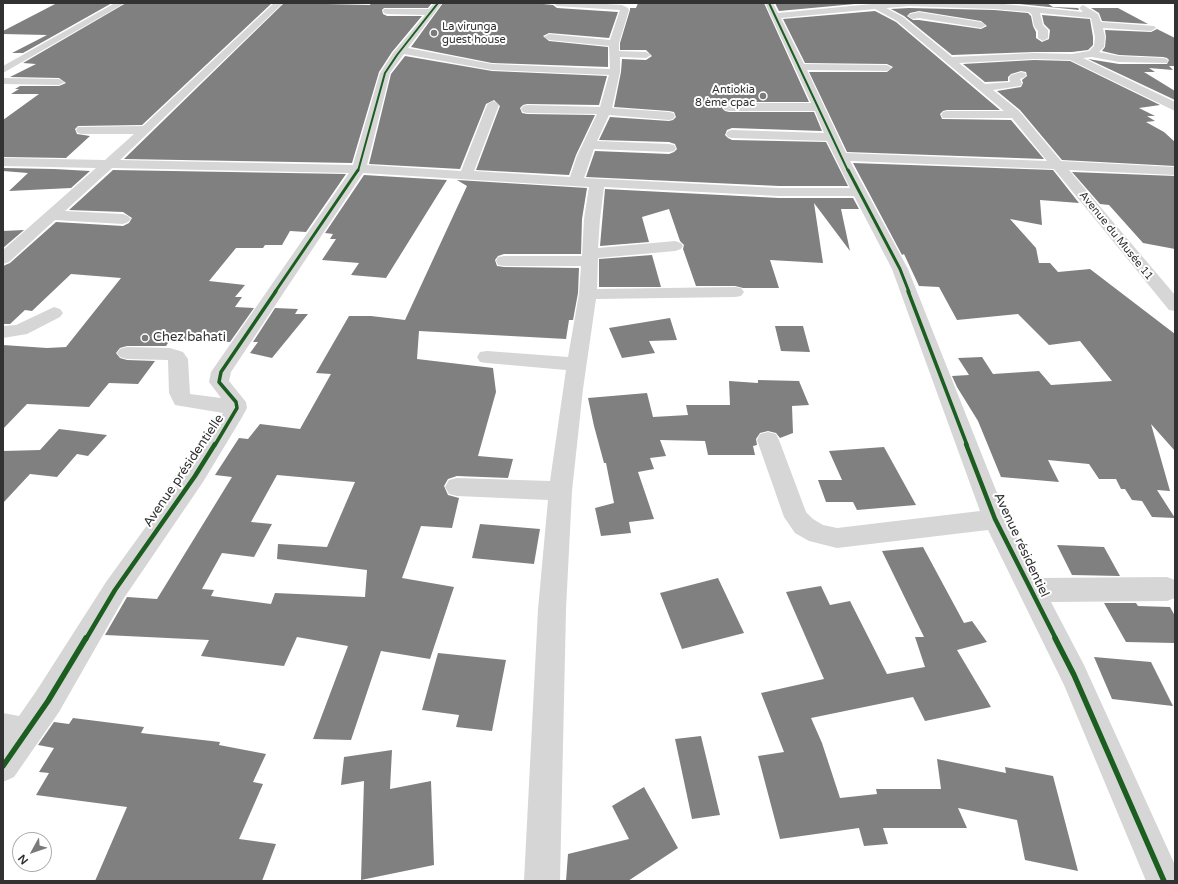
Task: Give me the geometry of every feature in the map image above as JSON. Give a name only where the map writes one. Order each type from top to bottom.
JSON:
[{"type":"street","points":[[3,70],[121,3]]},
{"type":"street","points":[[3,259],[146,130],[279,3]]},
{"type":"street","points":[[542,881],[552,609],[560,492],[588,294],[592,219],[586,182],[589,145],[605,111],[615,72],[614,48],[625,9],[586,4],[556,3]]},
{"type":"street","name":"Avenue résidentiel","points":[[769,3],[801,67],[858,192],[900,269],[995,519],[1074,675],[1164,881]]},
{"type":"street","points":[[776,16],[854,6],[878,7],[898,4],[926,3],[1031,9],[1151,28]]},
{"type":"street","points":[[1075,3],[1096,20],[1100,37],[1099,47],[1092,54]]},
{"type":"street","points":[[387,11],[435,7]]},
{"type":"street","name":"Avenue présidentielle","points":[[3,766],[14,731],[48,701],[115,590],[195,476],[237,408],[236,402],[219,382],[221,372],[359,169],[385,73],[435,7]]},
{"type":"street","name":"Avenue du Musée 11","points":[[878,7],[900,19],[1015,114],[1175,306]]},
{"type":"street","points":[[1031,9],[1036,14],[1039,26],[1042,28],[1044,33],[1043,38]]},
{"type":"street","points":[[900,19],[919,15],[981,25]]},
{"type":"street","points":[[548,37],[561,38],[646,55]]},
{"type":"street","points":[[555,49],[561,38]]},
{"type":"street","points":[[401,50],[492,67],[615,72]]},
{"type":"street","points":[[950,60],[1092,54],[1119,59],[1163,61]]},
{"type":"street","points":[[1072,56],[1175,108]]},
{"type":"street","points":[[801,67],[887,68]]},
{"type":"street","points":[[983,87],[1013,85],[1016,84],[1014,78],[1021,75]]},
{"type":"street","points":[[3,81],[59,82]]},
{"type":"street","points":[[466,175],[493,105]]},
{"type":"street","points":[[729,106],[819,107]]},
{"type":"street","points":[[527,109],[605,111],[669,116]]},
{"type":"street","points":[[947,115],[1015,114]]},
{"type":"street","points":[[82,130],[146,130]]},
{"type":"street","points":[[732,134],[832,137]]},
{"type":"street","points":[[589,145],[669,148]]},
{"type":"street","points":[[841,157],[1175,171]]},
{"type":"street","points":[[3,162],[359,169],[757,191],[858,192]]},
{"type":"street","points":[[51,215],[123,219]]},
{"type":"street","points":[[504,262],[590,257],[675,246]]},
{"type":"street","points":[[588,294],[735,292]]},
{"type":"street","points":[[3,332],[20,330],[54,313]]},
{"type":"street","points":[[127,354],[170,354],[176,356],[178,359],[179,393],[182,400],[237,408]]},
{"type":"street","points":[[487,357],[577,364]]},
{"type":"street","points":[[768,440],[796,517],[804,526],[818,534],[837,538],[995,519]]},
{"type":"street","points":[[457,487],[560,492]]},
{"type":"street","points":[[1031,590],[1167,589]]},
{"type":"building","points":[[57,3],[112,3],[23,53],[12,53],[47,35],[3,34],[3,31]]},
{"type":"building","points":[[126,3],[272,3],[142,125],[78,126],[75,129],[77,134],[90,136],[66,158],[3,157],[3,120],[39,94],[11,94],[19,89],[15,89],[20,86],[59,86],[66,83],[59,78],[10,77],[36,64],[23,63]]},
{"type":"building","points":[[284,3],[370,5],[371,3],[432,3],[428,8],[384,8],[382,10],[383,14],[387,16],[422,16],[392,52],[379,72],[352,163],[124,159]]},
{"type":"building","points":[[443,3],[534,3],[553,5],[557,8],[618,12],[609,38],[549,33],[543,36],[549,41],[608,47],[608,67],[492,63],[411,47]]},
{"type":"building","points":[[638,3],[764,3],[809,102],[729,102],[724,103],[722,108],[729,112],[814,112],[822,131],[732,128],[727,130],[725,135],[732,140],[826,142],[848,186],[779,186],[586,177],[595,151],[669,154],[677,149],[675,144],[669,142],[599,140],[610,117],[669,121],[676,117],[674,112],[669,111],[614,107],[622,59],[646,60],[652,56],[646,50],[620,50],[620,43],[630,8],[636,8]]},
{"type":"building","points":[[775,3],[866,3],[779,11]]},
{"type":"building","points":[[1009,3],[1047,3],[1053,7],[1078,8],[1079,10]]},
{"type":"building","points":[[1091,8],[1118,8],[1148,24],[1102,21],[1099,13]]},
{"type":"building","points":[[891,9],[994,10],[1028,13],[1031,16],[1036,32],[1036,38],[1042,42],[1049,39],[1050,30],[1044,24],[1042,15],[1090,19],[1093,45],[1088,50],[1072,52],[952,55],[904,16]],"holes":[[[919,11],[981,21],[987,26],[981,29],[913,20],[907,16],[910,13]]]},
{"type":"building","points":[[875,11],[896,22],[1000,110],[947,110],[940,114],[942,119],[1011,120],[1044,159],[847,152],[809,72],[887,72],[893,67],[887,64],[805,63],[783,19]]},
{"type":"building","points":[[1157,29],[1175,38],[1175,66],[1169,66],[1173,70],[1149,68],[1155,72],[1144,72],[1175,91],[1175,100],[1088,59],[1119,64],[1167,64],[1169,60],[1163,57],[1119,55],[1102,51],[1105,47],[1105,30],[1151,32]]},
{"type":"building","points":[[405,56],[492,71],[607,76],[599,105],[527,104],[520,108],[522,113],[527,114],[595,115],[576,155],[569,175],[476,170],[500,106],[494,100],[486,104],[460,169],[369,164],[391,74]]},
{"type":"building","points":[[1034,60],[1070,61],[1160,105],[1139,108],[1155,116],[1147,116],[1155,121],[1146,122],[1164,132],[1175,142],[1175,166],[1062,160],[1020,110],[997,91],[1021,87],[1023,83],[1022,80],[1027,76],[1026,72],[1021,71],[1011,74],[1008,77],[1008,81],[985,82],[963,64]]},
{"type":"building","points":[[853,163],[1053,170],[1079,203],[1040,200],[1042,225],[1010,219],[1036,248],[1039,263],[1050,263],[1058,272],[1090,269],[1175,334],[1175,451],[1151,424],[1170,491],[1157,490],[1175,518],[1152,517],[1142,501],[1132,500],[1125,489],[1121,489],[1116,479],[1099,479],[1089,464],[1048,460],[1059,482],[1001,477],[978,421],[952,376],[969,375],[958,358],[982,357],[993,374],[1039,371],[1051,385],[1112,381],[1080,341],[1049,345],[1018,314],[957,320],[939,287],[919,286],[904,254],[902,255]]},
{"type":"building","points":[[3,168],[90,171],[71,188],[9,191],[28,173],[3,171]]},
{"type":"building","points":[[113,170],[346,174],[306,232],[290,231],[282,245],[265,245],[263,248],[236,248],[209,281],[245,285],[235,297],[242,297],[235,307],[254,308],[230,342],[170,340],[166,346],[127,346],[120,348],[116,353],[120,358],[127,360],[155,361],[138,384],[109,383],[89,407],[27,404],[3,429],[3,345],[47,348],[66,347],[121,278],[71,274],[32,311],[25,310],[10,324],[3,324],[3,266],[10,263],[56,222],[123,226],[129,223],[132,218],[123,212],[69,210]]},
{"type":"building","points":[[1072,172],[1175,176],[1175,249],[1143,243],[1109,205],[1100,204]]},
{"type":"building","points":[[364,175],[447,180],[386,278],[351,275],[359,263],[322,260],[336,239],[330,239],[333,234],[325,233]]},
{"type":"building","points":[[457,180],[587,188],[582,219],[581,254],[504,254],[498,256],[495,260],[497,266],[504,267],[579,268],[578,293],[573,320],[569,320],[566,339],[419,331],[417,359],[493,368],[496,392],[478,456],[513,459],[508,478],[457,476],[448,479],[444,486],[448,495],[459,498],[452,528],[421,526],[402,578],[454,587],[430,659],[381,651],[351,740],[313,739],[348,646],[297,637],[284,666],[201,656],[209,640],[105,635],[127,597],[157,599],[232,477],[215,475],[239,438],[248,439],[260,424],[300,429],[331,374],[316,373],[349,316],[371,316],[405,320],[467,186]],"holes":[[[277,475],[355,482],[327,547],[278,544],[277,559],[367,570],[365,597],[275,593],[271,604],[211,596],[214,590],[202,589],[222,553],[254,557],[272,524],[251,522]]]},
{"type":"building","points":[[605,189],[779,198],[853,198],[859,209],[841,209],[850,251],[814,203],[823,263],[770,260],[779,288],[696,286],[683,249],[684,245],[680,241],[669,209],[642,217],[649,242],[600,246]]},
{"type":"building","points":[[24,230],[3,248],[3,231]]},
{"type":"building","points":[[652,255],[661,287],[599,287],[599,259]]},
{"type":"building","points":[[275,308],[298,309],[295,314],[308,314],[272,358],[250,353],[258,342],[253,342]]},
{"type":"building","points":[[670,318],[677,340],[649,341],[655,353],[622,358],[609,328]]},
{"type":"building","points":[[775,326],[803,326],[810,352],[781,351]]},
{"type":"building","points":[[758,380],[799,381],[809,405],[792,406],[793,433],[780,438],[776,433],[768,431],[760,433],[756,439],[757,445],[753,446],[755,455],[708,455],[705,441],[660,440],[666,456],[650,458],[654,469],[638,472],[654,519],[629,522],[631,533],[601,536],[595,508],[614,503],[606,463],[604,463],[588,398],[647,393],[653,417],[688,415],[686,405],[730,405],[729,381],[758,383]]},
{"type":"building","points":[[59,429],[107,435],[88,456],[77,454],[57,477],[30,474],[3,503],[3,451],[40,450]]},
{"type":"building","points":[[884,447],[916,505],[857,510],[853,502],[826,502],[818,480],[842,480],[829,451]]},
{"type":"building","points":[[480,524],[540,529],[534,564],[472,558]]},
{"type":"building","points":[[1057,545],[1104,547],[1120,576],[1072,575]]},
{"type":"building","points":[[923,547],[964,623],[972,621],[987,642],[957,650],[991,707],[925,721],[913,697],[811,718],[822,743],[840,798],[877,794],[876,789],[941,789],[937,759],[1006,773],[1005,767],[1053,776],[1078,871],[1025,860],[1017,820],[958,808],[967,828],[883,828],[888,844],[864,846],[859,828],[780,839],[758,756],[784,752],[761,693],[824,679],[786,592],[821,586],[830,605],[850,601],[887,674],[925,667],[915,637],[924,637],[882,551]]},
{"type":"building","points":[[718,578],[744,633],[682,649],[660,593]]},
{"type":"building","points":[[1104,603],[1136,603],[1138,606],[1170,607],[1175,616],[1175,643],[1126,642]]},
{"type":"building","points":[[438,653],[506,660],[492,731],[456,727],[459,715],[422,710]]},
{"type":"building","points":[[1094,657],[1151,662],[1173,706],[1112,699]]},
{"type":"building","points":[[73,718],[144,727],[141,733],[220,742],[219,745],[266,754],[253,782],[263,784],[239,839],[276,844],[262,881],[95,881],[127,807],[36,795],[49,773],[39,772],[54,748],[38,745],[54,722],[69,724]]},
{"type":"building","points":[[701,736],[720,815],[692,819],[675,739]]},
{"type":"building","points":[[392,750],[390,789],[431,781],[434,865],[361,880],[364,781],[341,785],[344,757]]},
{"type":"building","points":[[644,787],[678,848],[628,881],[566,881],[568,854],[629,839],[612,806]]},
{"type":"cycle path","points":[[3,766],[48,701],[115,590],[195,476],[234,414],[237,408],[236,402],[219,382],[221,372],[359,169],[385,73],[397,55],[438,3]]},
{"type":"cycle path","points":[[769,3],[819,107],[841,157],[900,269],[995,519],[1074,675],[1164,881]]},
{"type":"place","name":"La virunga guest house","points":[[434,33]]},
{"type":"place","name":"Antiokia 8 ème cpac","points":[[763,96]]},
{"type":"place","name":"Chez bahati","points":[[145,338]]}]
